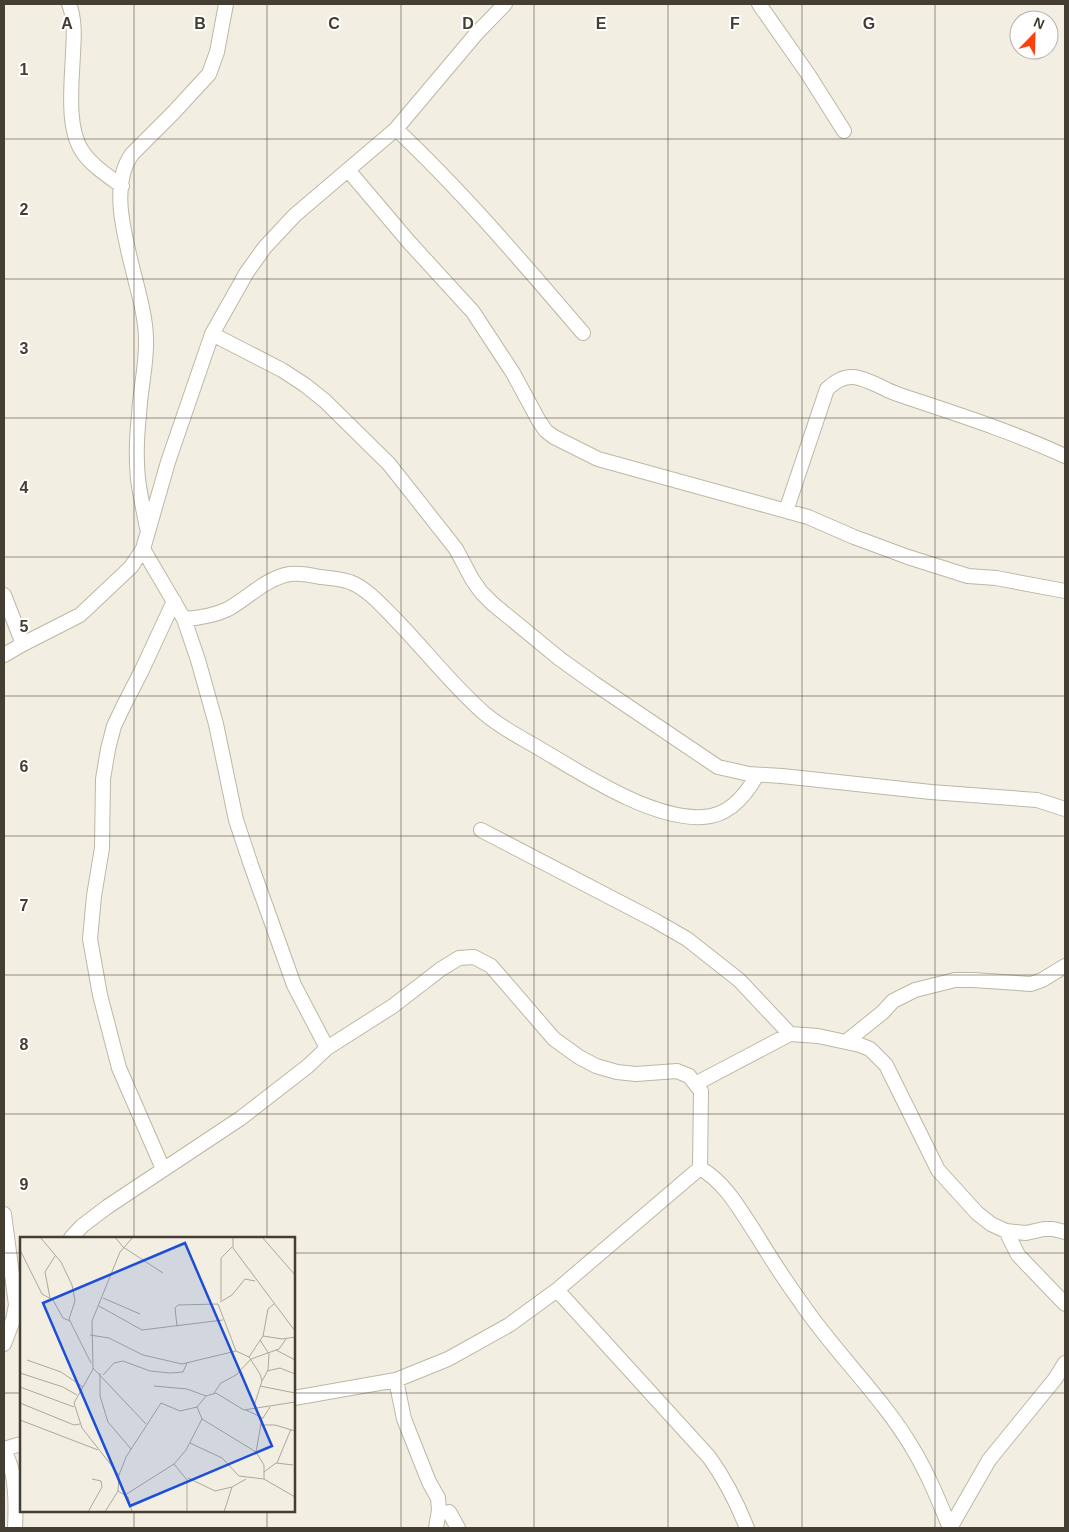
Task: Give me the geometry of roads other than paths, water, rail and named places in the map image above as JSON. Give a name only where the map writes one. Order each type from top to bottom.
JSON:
[{"type":"lane","points":[[69,4],[74,38],[72,96],[75,135],[82,150],[92,162],[122,186]]},
{"type":"lane","points":[[148,531],[138,478],[139,415],[146,338],[142,306],[126,243],[122,209],[123,171],[126,162],[132,154],[209,74],[217,52],[226,4]]},
{"type":"lane","points":[[4,655],[80,615],[136,562],[143,549],[168,462],[212,334],[247,272],[265,247],[295,215],[396,128],[476,34],[506,4]]},
{"type":"lane","points":[[759,4],[808,74],[844,131]]},
{"type":"lane","points":[[396,128],[460,193],[583,333]]},
{"type":"lane","points":[[348,170],[472,312],[513,373],[539,421],[554,438],[598,459],[808,517],[908,557],[968,576],[996,578],[1065,591]]},
{"type":"lane","points":[[212,334],[282,370],[325,401],[389,464],[456,549],[481,592],[532,636],[595,684],[718,766],[757,775],[1037,800],[1065,809]]},
{"type":"lane","points":[[786,511],[827,389],[840,379],[853,377],[866,381],[894,393],[956,412],[1065,456]]},
{"type":"lane","points":[[143,549],[184,620],[198,660],[216,724],[236,820],[294,985],[327,1048]]},
{"type":"lane","points":[[184,620],[208,617],[228,609],[267,584],[290,574],[334,578],[350,582],[384,607],[454,685],[496,722],[568,765],[650,808],[690,817],[704,817],[720,813],[733,806],[749,789],[757,775]]},
{"type":"lane","points":[[4,595],[23,644]]},
{"type":"lane","points":[[162,1169],[119,1068],[100,995],[90,939],[94,896],[102,848],[103,779],[108,749],[114,726],[174,601]]},
{"type":"lane","points":[[481,830],[687,939],[739,980],[790,1034]]},
{"type":"lane","points":[[72,1237],[82,1226],[162,1169],[240,1118],[308,1066],[327,1048],[393,1006],[452,961],[466,957],[474,958],[491,966],[554,1039],[579,1058],[596,1066],[617,1072],[636,1074],[677,1072],[690,1076],[697,1083],[701,1091],[700,1168],[557,1290],[501,1329],[448,1359],[396,1380],[295,1398]]},
{"type":"lane","points":[[847,1041],[883,1012],[893,1001],[915,990],[955,980],[1031,984],[1042,980],[1065,966]]},
{"type":"lane","points":[[697,1083],[790,1034],[847,1041],[870,1049],[886,1065],[938,1170],[977,1213],[991,1224],[1006,1231],[1026,1233],[1044,1229],[1064,1229]]},
{"type":"lane","points":[[700,1168],[716,1178],[730,1196],[801,1303],[843,1358],[885,1408],[912,1448],[933,1488],[950,1528]]},
{"type":"lane","points":[[4,1214],[19,1302],[4,1344]]},
{"type":"lane","points":[[1006,1231],[1018,1255],[1065,1304]]},
{"type":"lane","points":[[557,1290],[709,1457],[737,1503],[747,1528]]},
{"type":"lane","points":[[950,1528],[989,1460],[1064,1368]]},
{"type":"lane","points":[[396,1380],[404,1419],[429,1482],[438,1498],[439,1510],[436,1528]]},
{"type":"lane","points":[[15,1528],[15,1494],[11,1469],[4,1451],[20,1444]]},
{"type":"lane","points":[[449,1512],[458,1528]]}]
